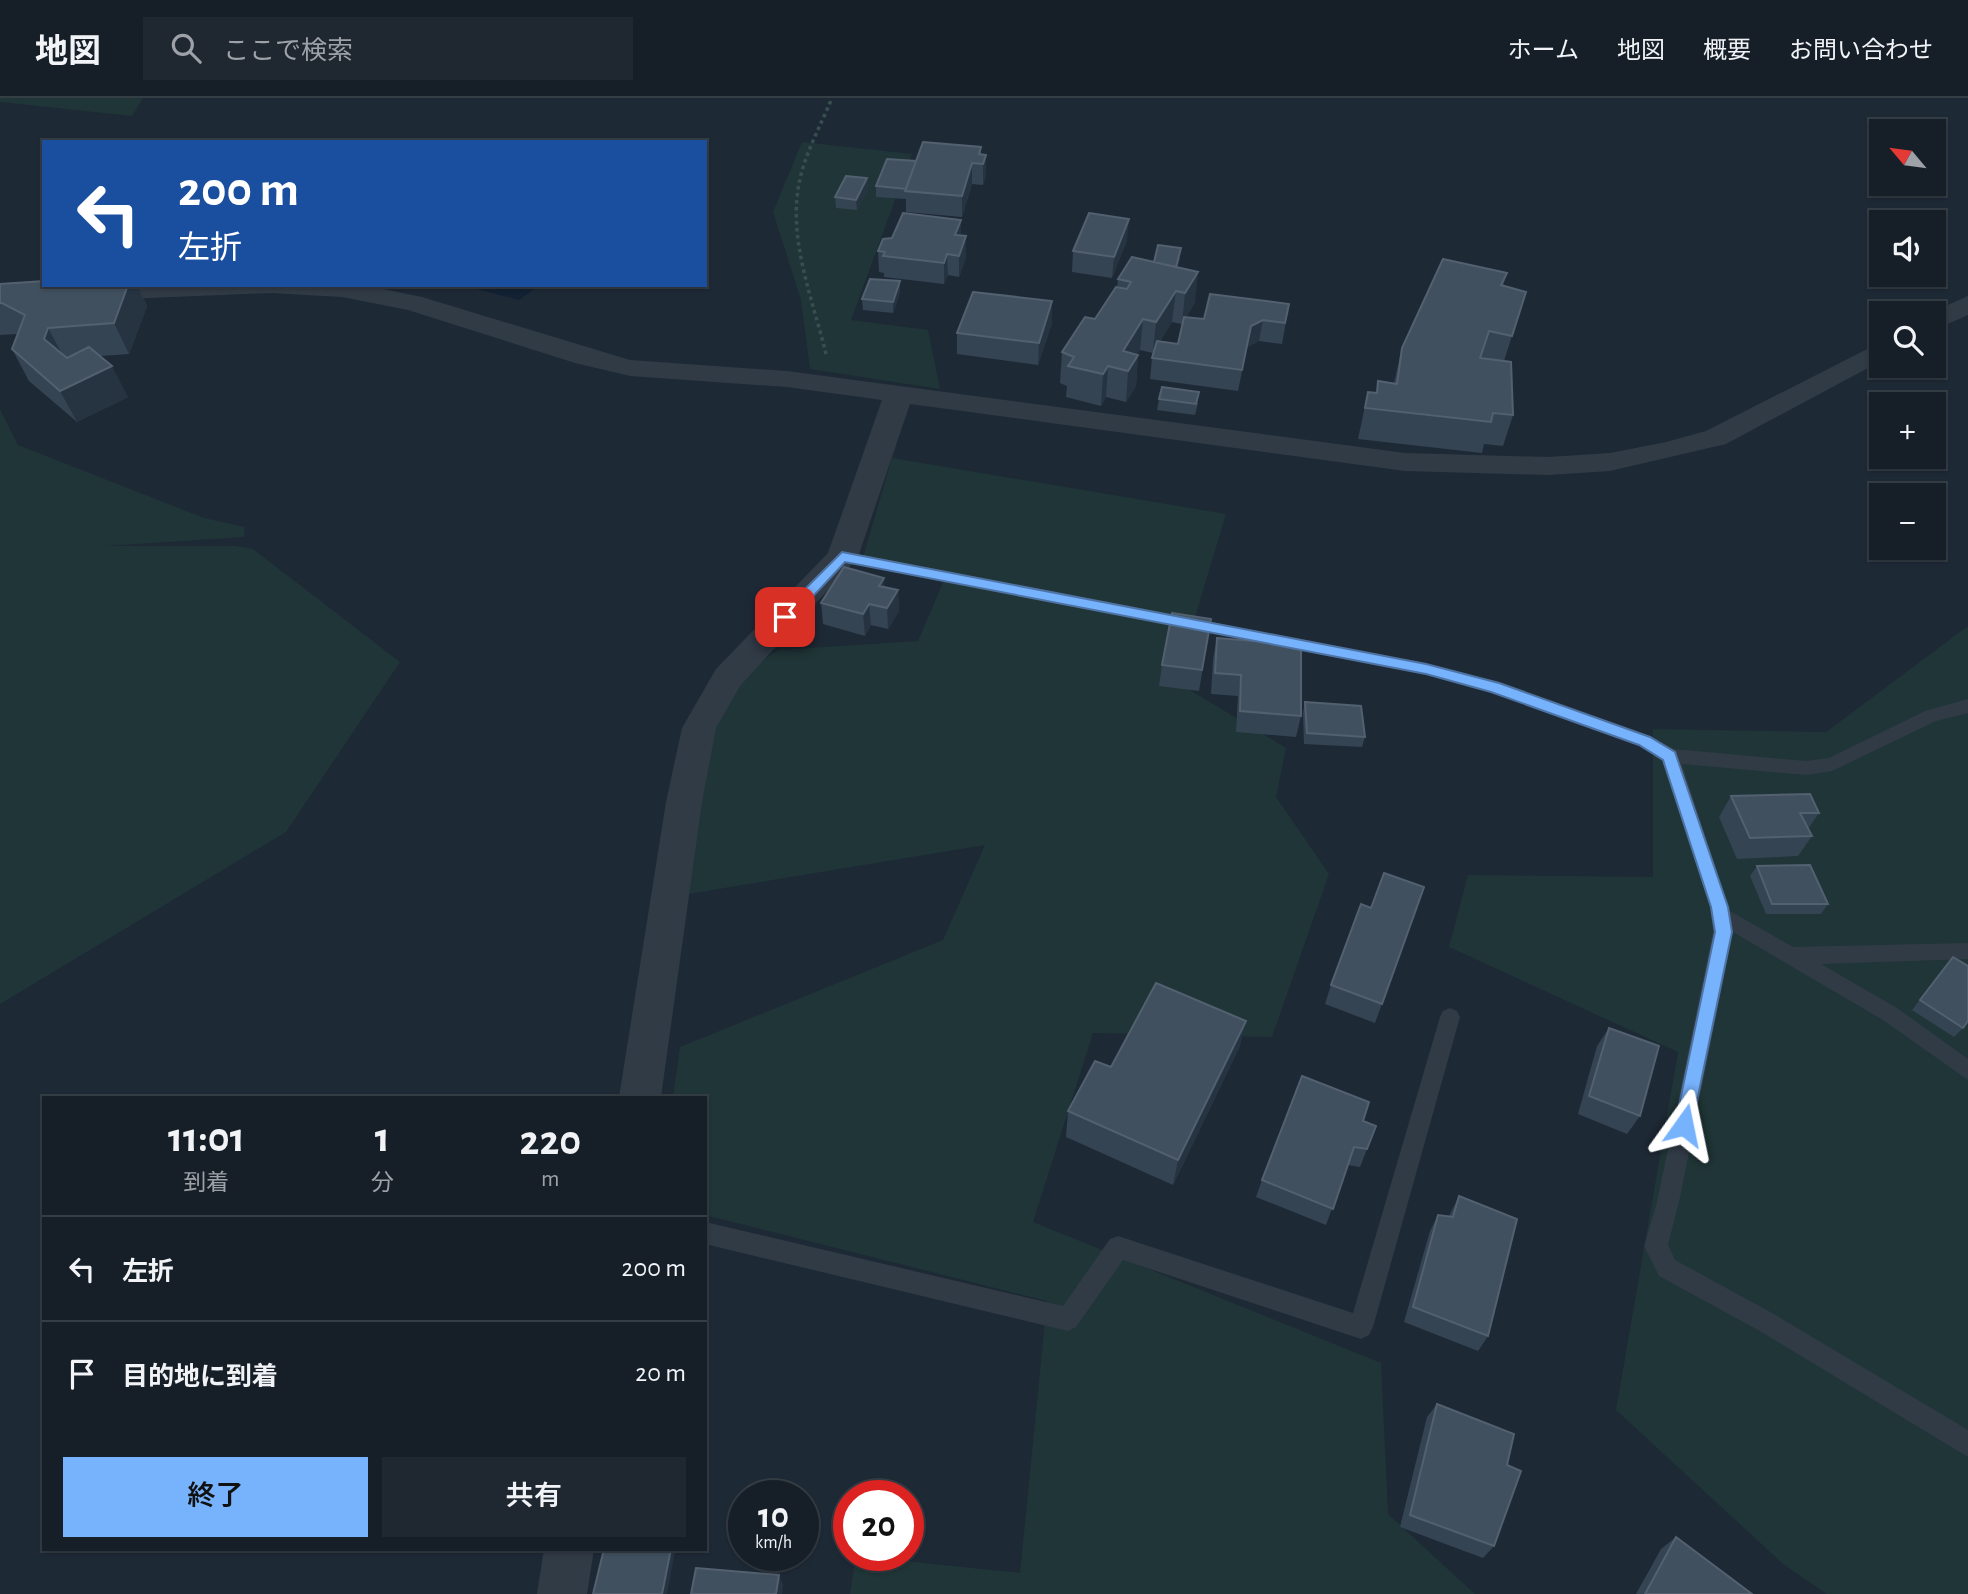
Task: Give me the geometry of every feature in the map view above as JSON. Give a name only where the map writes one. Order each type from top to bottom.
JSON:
[{"type":"street","points":[[0,291],[100,292],[222,287]]},
{"type":"street","points":[[306,287],[342,289],[414,303],[585,357],[630,368],[834,385],[1405,462],[1548,466],[1609,462],[1716,438],[1869,355]]},
{"type":"street","points":[[1946,316],[1968,304]]},
{"type":"street","points":[[640,1096],[684,802],[699,728],[728,678],[842,557],[899,394]]},
{"type":"street","points":[[562,1594],[569,1551]]},
{"type":"lane","points":[[842,557],[1426,669],[1494,687],[1632,736],[1670,756],[1806,768],[1832,764],[1931,716],[1968,706]]},
{"type":"lane","points":[[1670,756],[1685,794],[1723,932],[1668,1202],[1656,1246],[1667,1268],[1766,1322],[1968,1444]]},
{"type":"lane","points":[[1720,915],[1890,1014],[1968,1071]]},
{"type":"lane","points":[[1790,956],[1968,951]]},
{"type":"lane","points":[[707,1233],[1068,1320],[1118,1247],[1361,1328],[1450,1017]]},
{"type":"path","points":[[832,98],[799,181],[795,212],[800,253],[834,385]]},
{"type":"green space","points":[[0,98],[143,98],[132,116],[0,102]]},
{"type":"green space","points":[[802,142],[912,154],[851,320],[928,330],[940,389],[810,369],[801,300],[773,212]]},
{"type":"green space","points":[[0,409],[18,445],[204,518],[245,527],[244,537],[106,546],[235,546],[253,549],[400,662],[286,832],[0,1004]]},
{"type":"green space","points":[[892,458],[1226,514],[1195,617],[1168,677],[1286,748],[1276,797],[1329,874],[1272,1037],[1093,1033],[1033,1222],[1381,1363],[1388,1514],[1475,1594],[850,1594],[854,1571],[924,1571],[924,1563],[1020,1573],[1047,1301],[707,1216],[707,1096],[673,1096],[680,1047],[943,940],[985,845],[688,894],[711,729],[739,676],[778,650],[918,641],[947,573],[863,557]]},
{"type":"green space","points":[[1968,626],[1968,1594],[1827,1594],[1783,1564],[1616,1410],[1678,1052],[1449,947],[1468,875],[1653,877],[1653,729],[1826,732]]},
{"type":"water","points":[[470,287],[537,287],[519,300]]},
{"type":"building","points":[[923,142],[981,147],[979,154],[986,155],[983,164],[972,163],[962,196],[905,191]]},
{"type":"building","points":[[887,159],[916,161],[906,189],[876,186]]},
{"type":"building","points":[[846,176],[867,178],[856,200],[835,197]]},
{"type":"building","points":[[903,213],[961,220],[955,235],[966,236],[959,256],[947,254],[944,263],[883,256],[885,252],[878,251],[883,239],[892,238]]},
{"type":"building","points":[[1089,213],[1129,219],[1114,257],[1073,251]]},
{"type":"building","points":[[1158,245],[1181,248],[1176,267],[1154,262]]},
{"type":"building","points":[[1132,257],[1198,272],[1185,293],[1176,291],[1156,322],[1143,319],[1123,351],[1138,355],[1128,371],[1108,366],[1103,374],[1068,366],[1074,357],[1062,352],[1085,317],[1095,319],[1116,287],[1127,289],[1131,282],[1118,279]]},
{"type":"building","points":[[1443,259],[1507,273],[1501,285],[1526,292],[1512,336],[1489,331],[1480,358],[1511,362],[1513,415],[1493,413],[1491,422],[1365,408],[1368,392],[1377,393],[1378,381],[1397,384],[1402,348]]},
{"type":"building","points":[[870,279],[900,281],[893,302],[862,299]]},
{"type":"building","points":[[42,281],[42,287],[127,287],[114,323],[48,328],[44,339],[67,358],[89,347],[112,366],[60,391],[12,349],[25,315],[0,303],[0,284]]},
{"type":"building","points":[[973,292],[1052,301],[1039,343],[957,333]]},
{"type":"building","points":[[1210,294],[1289,304],[1285,323],[1263,320],[1251,326],[1242,370],[1152,358],[1157,341],[1178,344],[1184,317],[1204,319]]},
{"type":"building","points":[[1162,387],[1199,392],[1196,404],[1159,399]]},
{"type":"building","points":[[844,567],[884,578],[879,586],[898,590],[887,608],[869,604],[863,614],[821,603]]},
{"type":"building","points":[[1172,613],[1211,619],[1202,670],[1162,665]]},
{"type":"building","points":[[1217,638],[1301,645],[1301,716],[1240,711],[1241,675],[1215,673]]},
{"type":"building","points":[[1305,702],[1361,706],[1365,737],[1307,733]]},
{"type":"building","points":[[1810,794],[1819,813],[1800,813],[1812,836],[1750,838],[1731,796]]},
{"type":"building","points":[[1810,865],[1828,904],[1772,904],[1757,866]]},
{"type":"building","points":[[1384,873],[1424,887],[1382,1004],[1331,985],[1361,904],[1371,908]]},
{"type":"building","points":[[1953,957],[1968,966],[1968,1021],[1963,1028],[1920,1000]]},
{"type":"building","points":[[1156,983],[1246,1021],[1178,1160],[1068,1111],[1095,1061],[1111,1067]]},
{"type":"building","points":[[1609,1028],[1659,1046],[1640,1116],[1589,1096]]},
{"type":"building","points":[[1302,1076],[1369,1102],[1363,1121],[1376,1126],[1367,1149],[1354,1147],[1333,1209],[1262,1180]]},
{"type":"building","points":[[1459,1196],[1517,1219],[1488,1336],[1413,1307],[1438,1215],[1453,1217]]},
{"type":"building","points":[[1437,1404],[1514,1434],[1507,1465],[1521,1471],[1494,1546],[1410,1515]]},
{"type":"building","points":[[1676,1537],[1752,1594],[1645,1594]]},
{"type":"building","points":[[604,1551],[671,1551],[662,1594],[593,1594]]},
{"type":"building","points":[[696,1568],[779,1575],[776,1594],[691,1594]]},
{"type":"route","points":[[785,617],[842,557],[1426,669],[1494,687],[1645,741],[1670,756],[1685,794],[1720,907],[1723,932],[1684,1125]]}]
